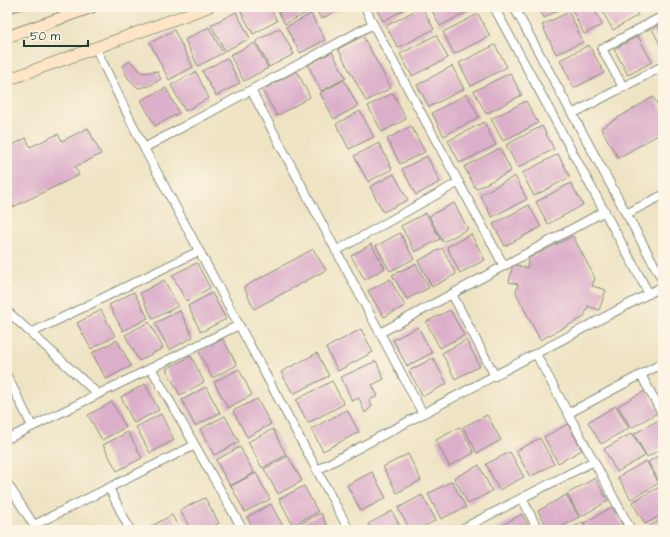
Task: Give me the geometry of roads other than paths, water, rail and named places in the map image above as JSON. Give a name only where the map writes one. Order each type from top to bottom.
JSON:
[{"type":"street","points":[[7,37],[92,7]]},
{"type":"street","points":[[7,80],[208,7]]},
{"type":"street","points":[[365,7],[504,266]]},
{"type":"street","points":[[494,7],[649,294]]},
{"type":"street","points":[[514,7],[663,282]]},
{"type":"street","points":[[623,87],[602,49],[663,16]]},
{"type":"street","points":[[144,148],[373,24]]},
{"type":"street","points":[[95,47],[144,148],[349,530]]},
{"type":"street","points":[[572,114],[663,66]]},
{"type":"street","points":[[251,90],[423,414]]},
{"type":"street","points":[[336,251],[459,182]]},
{"type":"street","points":[[626,214],[663,195]]},
{"type":"street","points":[[380,333],[605,211]]},
{"type":"street","points":[[31,333],[199,251]]},
{"type":"street","points":[[317,470],[663,286]]},
{"type":"street","points":[[452,294],[495,376]]},
{"type":"street","points":[[7,311],[98,394]]},
{"type":"street","points":[[7,439],[239,325]]},
{"type":"street","points":[[536,354],[632,530]]},
{"type":"street","points":[[568,413],[663,363]]},
{"type":"street","points":[[151,368],[243,530]]},
{"type":"street","points":[[641,375],[663,416]]},
{"type":"street","points":[[7,376],[32,426]]},
{"type":"street","points":[[7,483],[36,528],[109,488],[194,445]]},
{"type":"street","points":[[460,530],[594,461]]},
{"type":"street","points":[[109,488],[130,530]]},
{"type":"street","points":[[522,498],[538,530]]}]
